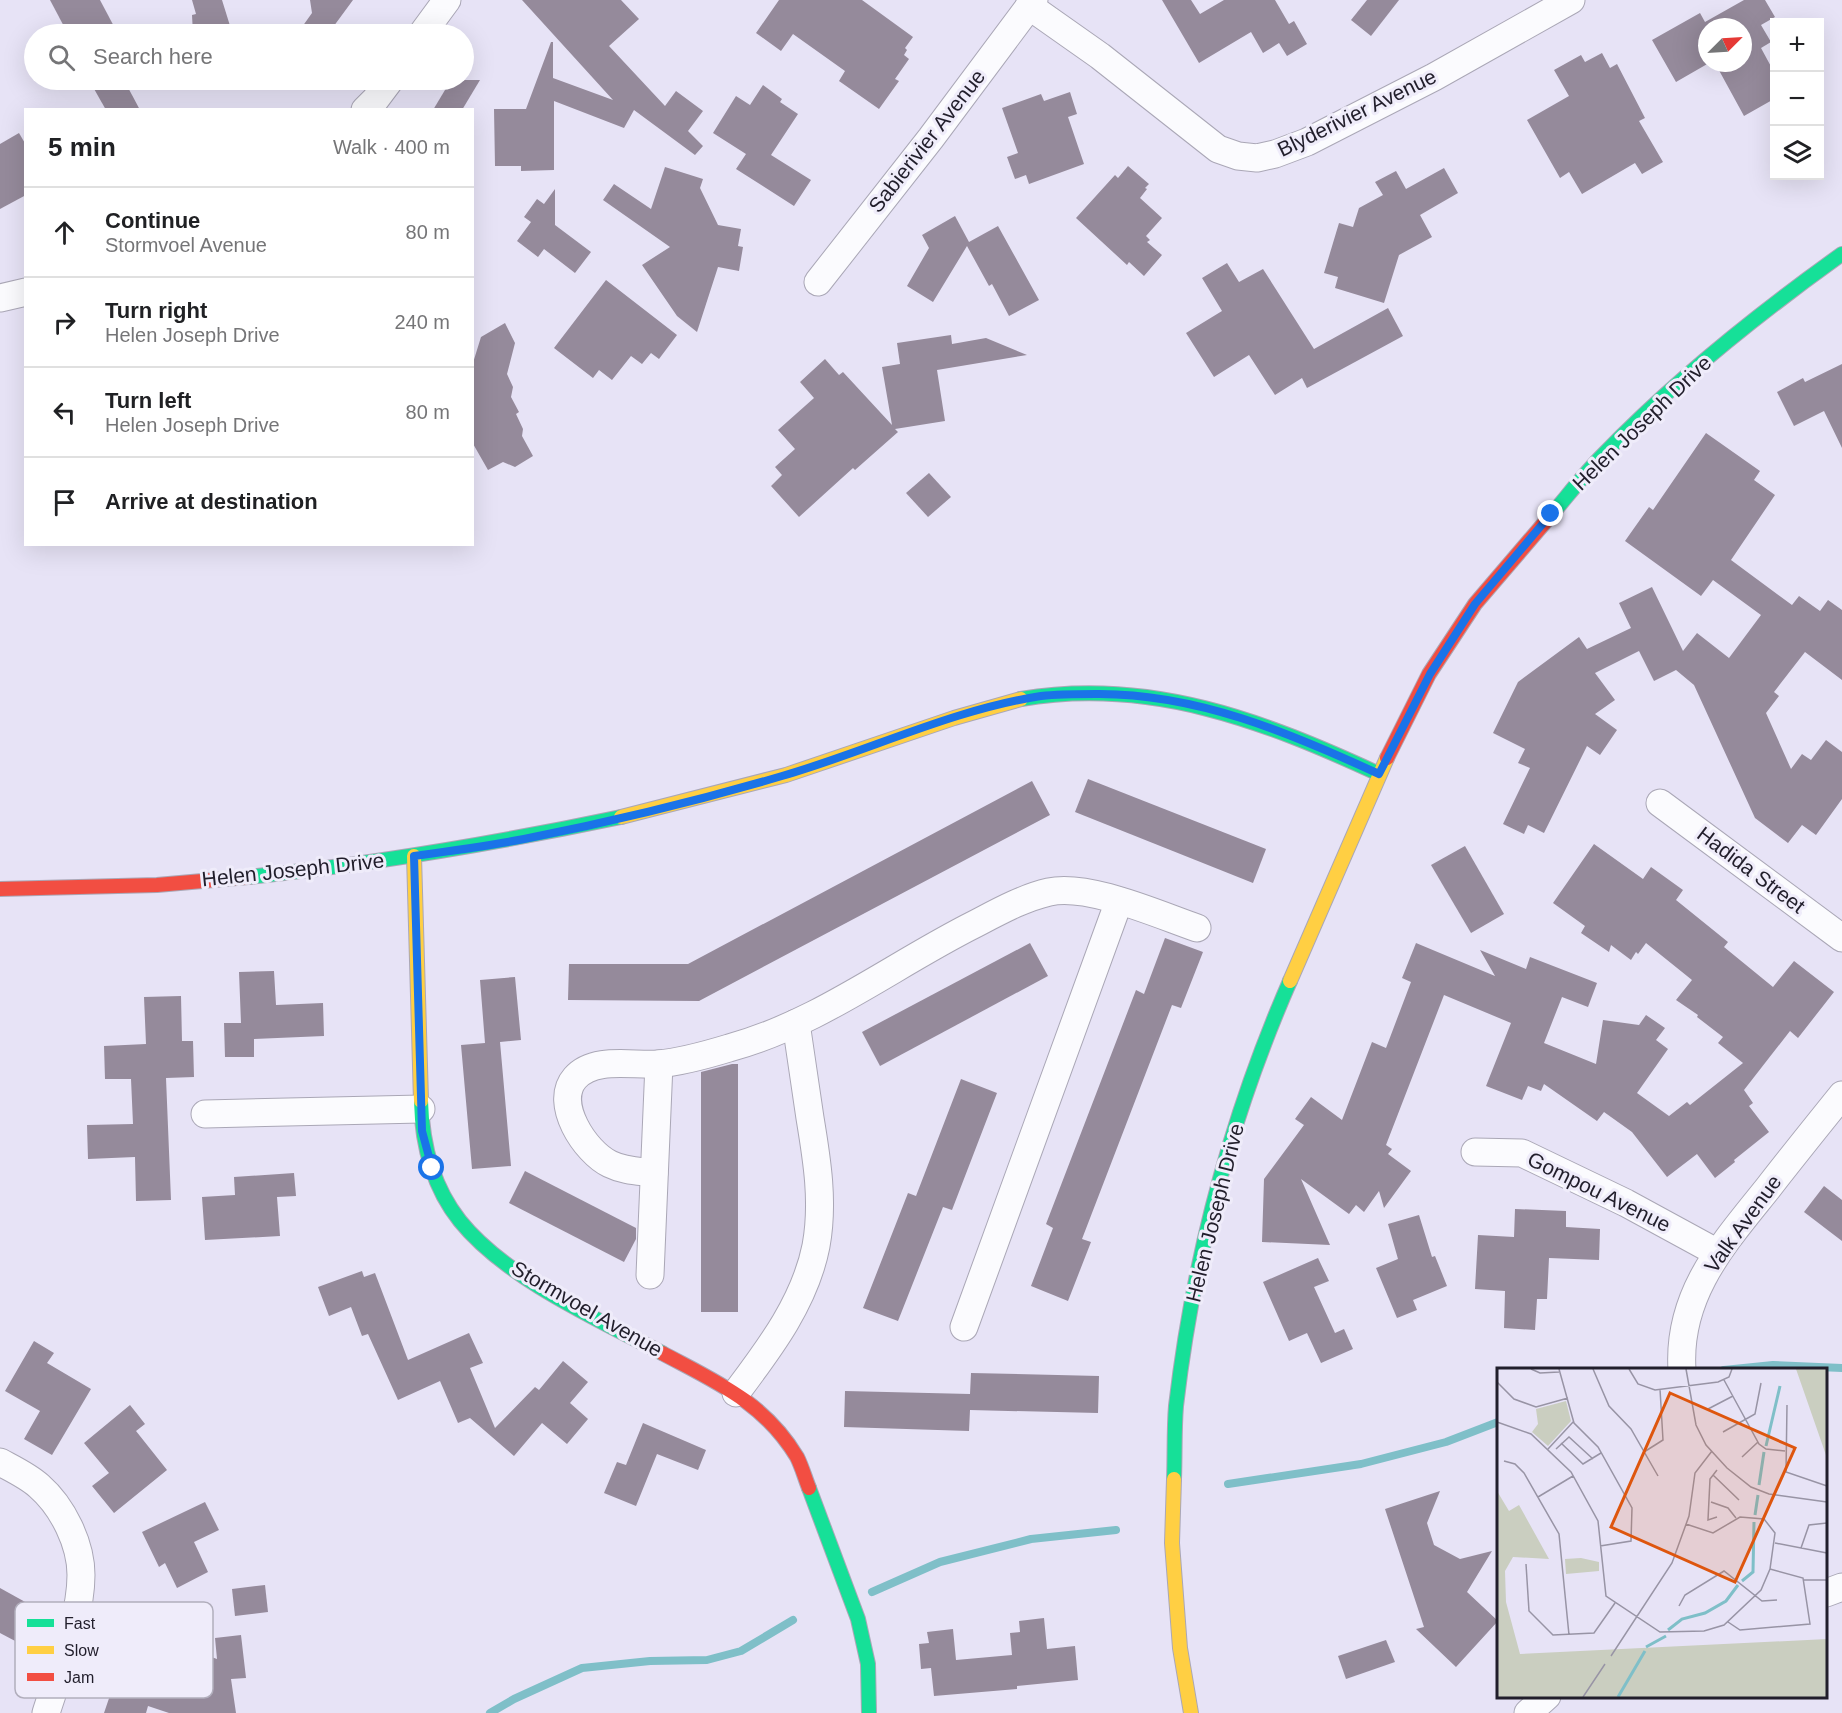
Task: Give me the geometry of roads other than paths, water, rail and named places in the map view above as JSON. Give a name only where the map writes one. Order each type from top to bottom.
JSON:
[{"type":"street","points":[[429,24],[447,0]]},
{"type":"street","name":"Blyderivier Avenue","points":[[1032,3],[1218,149],[1238,156],[1257,158],[1307,142],[1434,77],[1571,0]]},
{"type":"street","name":"Sabierivier Avenue","points":[[818,282],[931,138],[1032,3]]},
{"type":"street","points":[[367,108],[382,90]]},
{"type":"street","name":"Helen Joseph Drive","points":[[1191,1713],[1180,1647],[1172,1543],[1176,1408],[1198,1264],[1233,1135],[1269,1029],[1379,774],[1430,674],[1475,604],[1603,455],[1665,396],[1771,305],[1842,254]]},
{"type":"street","points":[[0,298],[24,292]]},
{"type":"street","name":"Helen Joseph Drive","points":[[0,889],[133,885],[247,877],[414,856],[522,839],[634,815],[783,776],[899,735],[997,705],[1043,696],[1109,694],[1143,697],[1199,707],[1266,725],[1379,774]]},
{"type":"street","name":"Hadida Street","points":[[1660,802],[1842,938]]},
{"type":"street","name":"Stormvoel Avenue","points":[[414,856],[422,1131],[432,1168],[446,1201],[470,1232],[512,1267],[560,1298],[736,1393],[760,1411],[779,1432],[798,1460],[858,1619],[867,1664],[869,1713]]},
{"type":"street","points":[[654,1173],[629,1170],[610,1164],[592,1150],[577,1131],[569,1108],[568,1090],[576,1077],[587,1069],[607,1064],[659,1064],[729,1048],[796,1023],[932,945],[1028,899],[1050,891],[1077,890],[1119,901],[1197,928]]},
{"type":"street","points":[[964,1327],[1119,901]]},
{"type":"street","points":[[736,1393],[773,1344],[792,1311],[806,1279],[816,1246],[820,1198],[796,1023]]},
{"type":"street","points":[[650,1275],[659,1064]]},
{"type":"street","name":"Valk Avenue","points":[[1682,1368],[1681,1349],[1686,1322],[1694,1296],[1716,1252],[1842,1095]]},
{"type":"street","points":[[205,1114],[421,1109]]},
{"type":"street","name":"Gompou Avenue","points":[[1475,1152],[1522,1153],[1626,1203],[1716,1252]]},
{"type":"street","points":[[0,1462],[39,1486],[67,1522],[76,1545],[81,1573],[79,1602]]},
{"type":"street","points":[[1827,1593],[1842,1587]]},
{"type":"street","points":[[46,1713],[51,1698]]},
{"type":"street","points":[[1528,1713],[1545,1698]]},
{"type":"waterway","points":[[1744,1368],[1773,1365],[1842,1368]]},
{"type":"waterway","points":[[1228,1484],[1361,1464],[1446,1442],[1497,1422]]},
{"type":"waterway","points":[[872,1592],[940,1562],[1031,1539],[1116,1530]]},
{"type":"waterway","points":[[490,1713],[514,1699],[582,1668],[650,1661],[707,1660],[741,1651],[793,1620]]}]
